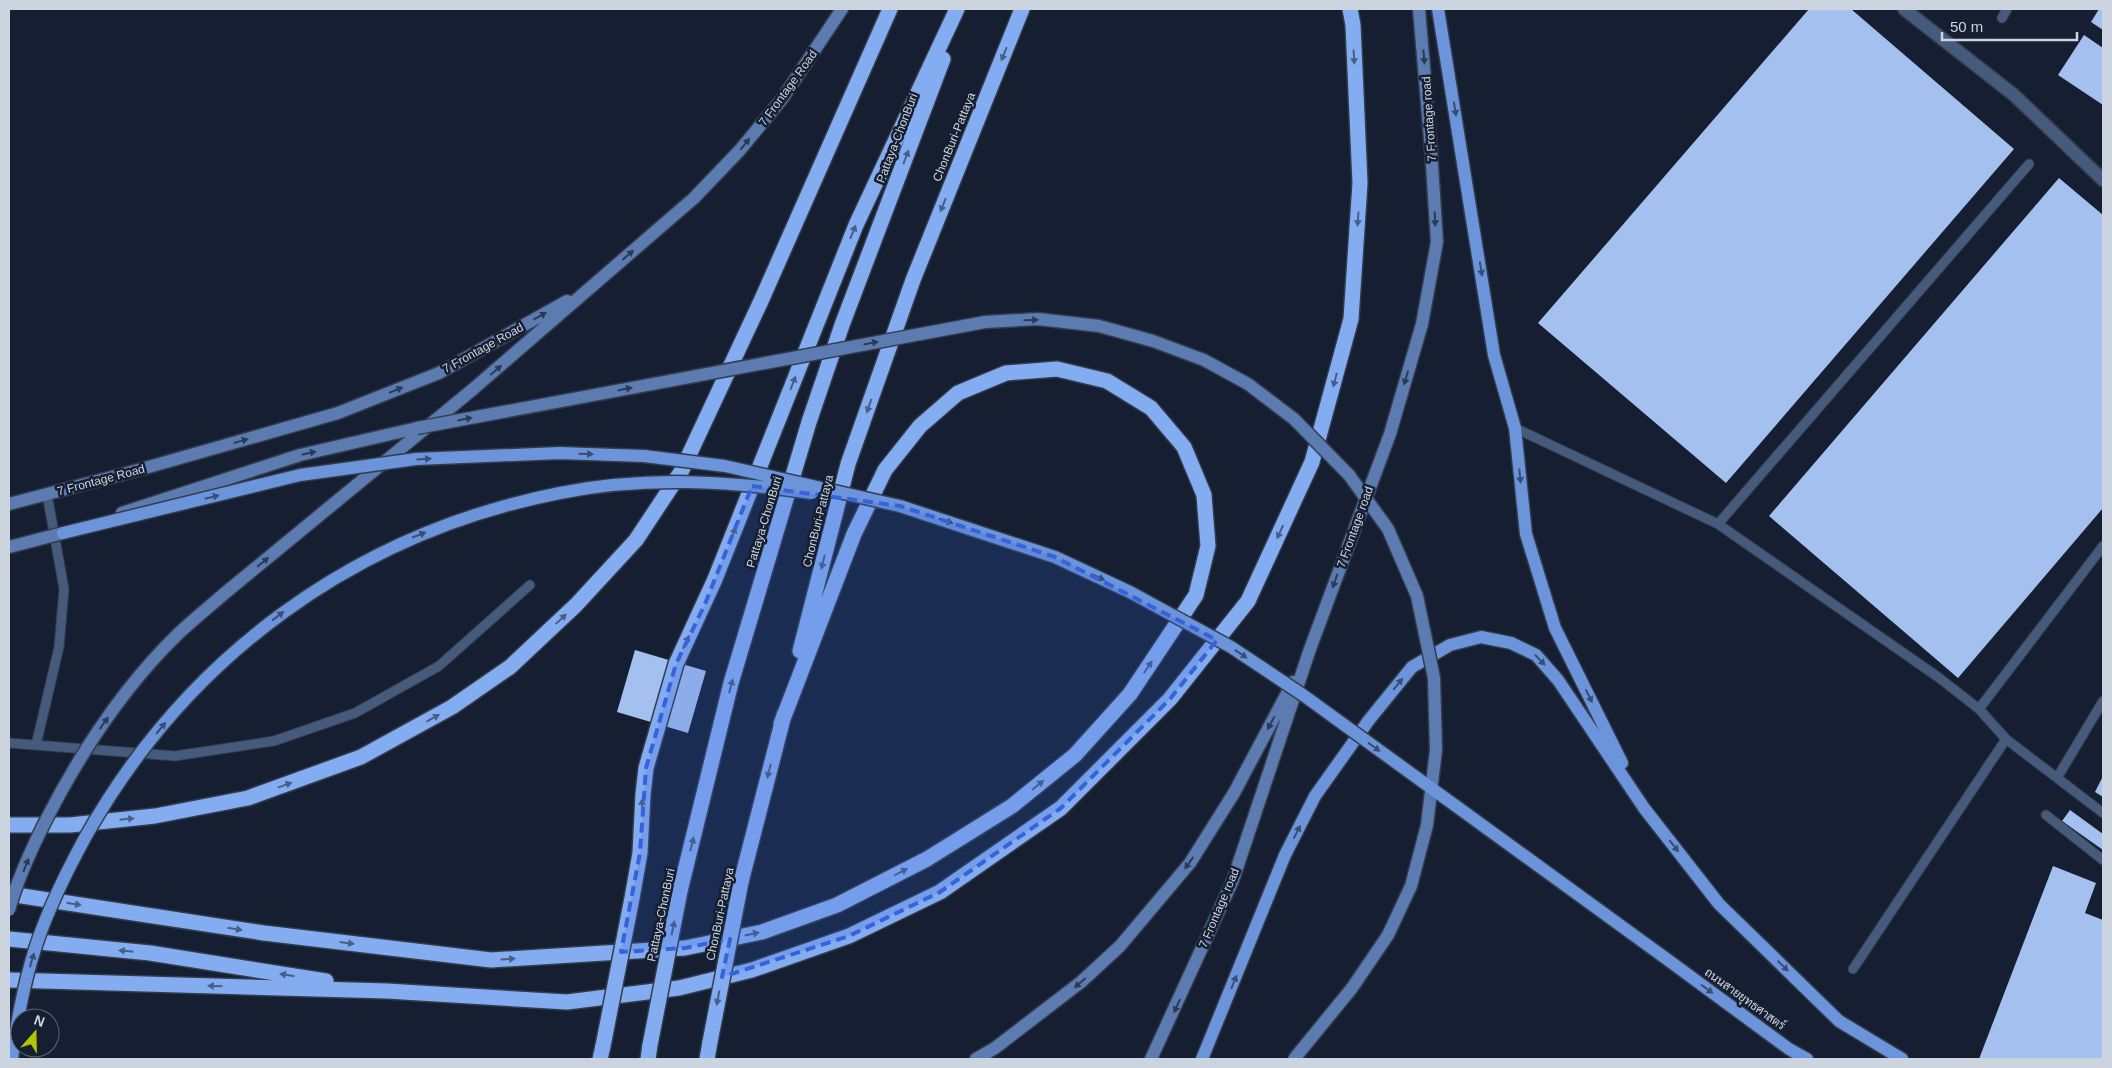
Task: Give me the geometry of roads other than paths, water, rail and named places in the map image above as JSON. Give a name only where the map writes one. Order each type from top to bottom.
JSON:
[{"type":"highway","points":[[9,825],[70,825],[155,816],[248,798],[361,758],[452,707],[510,667],[576,605],[636,540],[681,472],[761,302],[890,9]]},
{"type":"highway","points":[[602,1053],[640,853],[646,768],[676,664],[716,579],[856,225],[957,9]]},
{"type":"highway","name":"Pattaya-ChonBuri","points":[[649,1052],[680,891],[731,683],[810,422],[842,325],[963,9]]},
{"type":"highway","name":"ChonBuri-Pattaya","points":[[706,1059],[741,882],[848,464],[913,280],[1022,9]]},
{"type":"highway","points":[[9,980],[387,990],[567,1002],[679,988],[752,970],[848,936],[940,892],[1061,808],[1170,699],[1248,601],[1312,462],[1351,319],[1360,183],[1353,25],[1350,9]]},
{"type":"highway","points":[[9,894],[264,933],[491,960],[686,948],[762,932],[837,904],[927,859],[1012,806],[1075,755],[1130,694],[1196,595],[1208,546],[1204,495],[1184,448],[1151,408],[1107,381],[1057,370],[1006,373],[958,393],[920,426],[885,470],[854,534],[782,724]]},
{"type":"highway","points":[[9,938],[150,953],[387,990]]},
{"type":"main road","name":"7 Frontage Road","points":[[9,504],[338,413],[438,373],[591,287],[694,198],[740,150],[782,99],[842,9]]},
{"type":"main road","name":"7 Frontage road","points":[[1151,1059],[1169,1023],[1232,880],[1310,649],[1390,434],[1422,324],[1437,242],[1432,150],[1418,9]]},
{"type":"main road","points":[[1438,9],[1494,355],[1515,428],[1526,534],[1555,628],[1644,808]]},
{"type":"main road","points":[[9,910],[32,849],[65,784],[95,735],[130,688],[172,641],[225,593],[472,390],[591,287]]},
{"type":"main road","points":[[63,533],[300,455],[417,428],[985,322],[1038,319],[1099,326],[1152,341],[1204,360],[1248,384],[1294,419],[1349,475],[1388,529],[1417,596],[1434,678],[1436,750],[1427,825],[1411,886],[1388,936],[1352,988],[1294,1059]]},
{"type":"main road","points":[[9,547],[300,475],[416,459],[559,453],[644,456],[725,466],[900,506]]},
{"type":"main road","points":[[12,1059],[17,1022],[31,961],[55,898],[75,856],[110,794],[188,697],[243,644],[292,605],[341,574],[411,538],[481,512],[562,492],[641,482],[723,482],[900,506]]},
{"type":"main road","name":"ถนนสายยุทธศาสตร์","points":[[900,506],[1055,557],[1130,592],[1231,647],[1303,695],[1789,1049],[1807,1059]]},
{"type":"main road","points":[[1202,1059],[1285,855],[1315,796],[1369,720],[1412,667],[1450,645],[1481,637],[1511,643],[1536,655],[1558,680],[1644,808],[1719,904],[1839,1021],[1902,1059]]},
{"type":"main road","points":[[976,1059],[995,1048],[1081,982],[1120,946],[1190,863],[1234,793],[1310,649]]},
{"type":"street","points":[[1904,9],[2014,95],[2103,180]]},
{"type":"lane","points":[[2002,18],[2007,9]]},
{"type":"lane","points":[[1718,524],[2029,164]]},
{"type":"lane","points":[[1515,428],[1718,524],[1938,677],[1979,709],[2006,739],[2103,813]]},
{"type":"lane","points":[[36,745],[59,647],[64,589],[47,494]]},
{"type":"lane","points":[[1979,709],[2103,546]]},
{"type":"lane","points":[[9,742],[175,756],[274,741],[356,713],[439,666],[530,585]]},
{"type":"lane","points":[[2057,778],[2103,701]]},
{"type":"lane","points":[[1853,969],[2006,739]]},
{"type":"lane","points":[[2046,815],[2103,860]]}]
